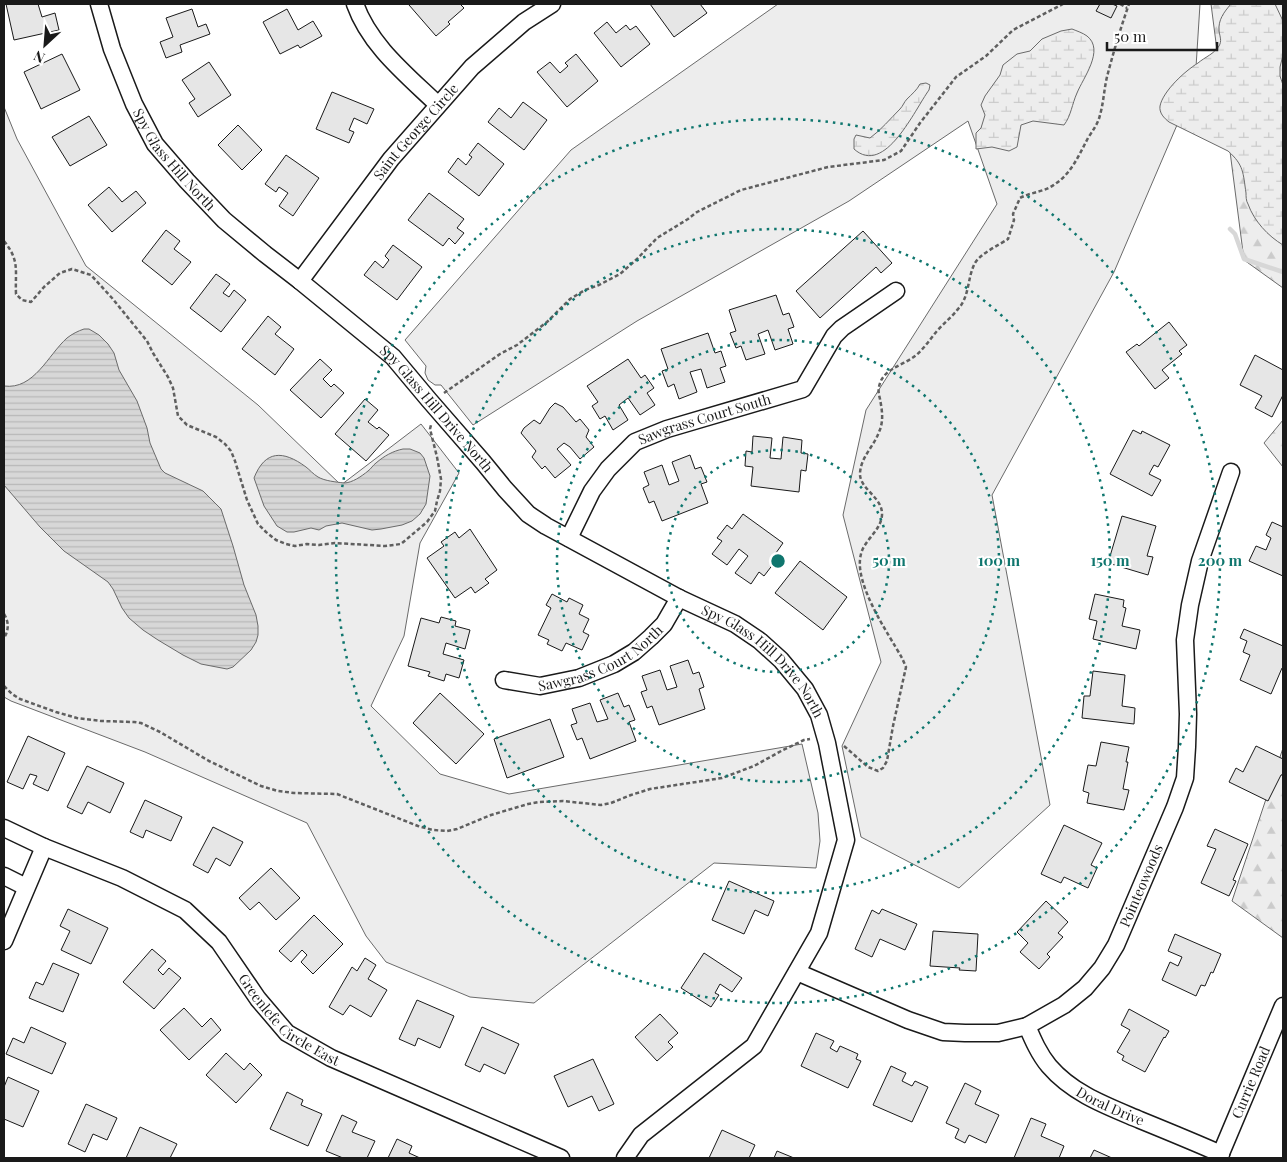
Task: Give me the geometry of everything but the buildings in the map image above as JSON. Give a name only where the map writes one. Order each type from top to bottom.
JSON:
[{"type":"street","name":"Spy Glass Hill North","points":[[98,4],[115,57],[134,104],[155,144],[224,220],[300,281]]},
{"type":"street","points":[[355,4],[373,38],[386,54],[438,105]]},
{"type":"street","name":"Saint George Circle","points":[[300,281],[391,159],[472,66],[524,22],[552,4]]},
{"type":"street","name":"Spy Glass Hill Drive North","points":[[300,281],[394,357],[435,408],[483,462],[504,490],[528,514],[679,598],[735,624],[760,641],[781,660],[805,689],[819,714],[826,739],[846,840],[820,933],[754,1046],[641,1135],[625,1158]]},
{"type":"street","name":"Sawgrass Court South","points":[[569,538],[592,491],[608,469],[635,442],[667,429],[803,389],[834,336],[842,328],[896,291]]},
{"type":"street","name":"Pointeowoods","points":[[797,972],[908,1020],[943,1032],[998,1033],[1027,1026],[1064,1005],[1085,988],[1102,968],[1116,946],[1175,807],[1185,778],[1188,714],[1185,640],[1190,605],[1200,561],[1231,472]]},
{"type":"street","name":"Sawgrass Court North","points":[[504,680],[540,686],[579,678],[614,664],[634,652],[664,624],[679,598]]},
{"type":"street","name":"Greenlefe Circle East","points":[[4,828],[44,847],[122,878],[185,910],[219,942],[258,999],[287,1033],[331,1058],[561,1158]]},
{"type":"street","points":[[4,941],[44,847]]},
{"type":"street","points":[[4,876],[26,887]]},
{"type":"street","name":"Currie Road","points":[[1220,1156],[1283,1006]]},
{"type":"street","name":"Doral Drive","points":[[1027,1026],[1036,1048],[1048,1065],[1076,1090],[1102,1104],[1220,1156]]},
{"type":"path","points":[[4,241],[15,258],[16,294],[22,300],[31,302],[60,273],[72,269],[91,275],[112,298],[147,341],[168,377],[178,416],[187,426],[216,437],[231,451],[247,500],[258,524],[276,540],[296,546],[335,543],[385,546],[401,544],[427,522],[435,511],[440,491],[440,479],[430,429],[440,396],[500,354],[517,345],[546,322],[570,299],[620,274],[656,238],[697,212],[741,190],[828,167],[884,160],[900,151],[956,77],[986,56],[1013,30],[1063,4]]},
{"type":"path","points":[[1120,4],[1128,8]]},
{"type":"path","points":[[4,686],[20,699],[77,718],[141,723],[216,764],[262,786],[294,793],[337,794],[418,826],[447,832],[491,815],[528,804],[563,801],[601,806],[650,790],[722,778],[754,766],[804,740],[816,738],[837,741],[868,767],[878,771],[883,768],[887,761],[906,667],[863,584],[860,571],[861,553],[879,526],[882,516],[881,507],[860,480],[862,464],[879,434],[882,422],[879,388],[883,378],[896,366],[916,356],[960,307],[966,297],[975,262],[1008,240],[1020,198],[1031,192],[1048,189],[1056,184],[1079,157],[1097,126],[1104,101],[1107,74],[1129,4]]},
{"type":"path","points":[[4,614],[8,623],[4,638]]},
{"type":"shaded area","points":[[778,4],[1200,4],[1195,83],[1114,272],[992,495],[1050,805],[959,888],[861,837],[842,746],[881,662],[843,515],[866,410],[997,204],[968,121],[849,201],[637,321],[473,425],[441,385],[435,385],[428,380],[425,373],[426,366],[405,340],[571,150]]},
{"type":"shaded area","points":[[4,107],[17,139],[86,266],[258,405],[341,485],[421,424],[459,473],[420,543],[404,636],[371,706],[440,774],[509,794],[802,744],[818,813],[820,841],[816,868],[714,863],[534,1003],[470,997],[386,962],[366,936],[307,823],[145,752],[4,697]]},
{"type":"shaded area","points":[[84,329],[89,329],[99,335],[114,353],[119,370],[137,401],[147,428],[150,443],[161,469],[165,473],[203,491],[221,509],[258,626],[256,642],[251,650],[233,667],[227,669],[201,664],[143,630],[129,618],[108,582],[64,551],[40,527],[4,485],[4,386],[15,386],[24,383],[40,370],[67,338]]},
{"type":"shaded area","points":[[403,449],[410,449],[420,453],[424,458],[430,476],[426,504],[420,514],[412,521],[402,525],[372,530],[342,523],[326,526],[319,530],[311,528],[287,532],[277,526],[264,506],[254,478],[258,469],[269,458],[282,456],[298,461],[316,476],[334,482],[347,483],[363,475],[385,456]]},
{"type":"green space","points":[[1211,4],[1283,4],[1283,288],[1244,260]]},
{"type":"green space","points":[[1231,4],[1275,4],[1283,21],[1283,55],[1280,76],[1283,85],[1283,245],[1267,233],[1254,216],[1247,201],[1242,170],[1233,156],[1228,151],[1169,122],[1160,111],[1165,94],[1175,82],[1219,46],[1221,41],[1219,23]]},
{"type":"green space","points":[[1072,29],[1087,36],[1092,42],[1094,49],[1088,72],[1075,97],[1064,125],[1033,121],[1021,125],[1017,147],[1009,151],[992,147],[976,149],[976,133],[981,128],[985,115],[981,105],[1000,75],[1003,65],[1017,54],[1030,51],[1042,39],[1061,31]]},
{"type":"green space","points":[[926,83],[930,85],[929,90],[898,137],[888,148],[877,154],[866,155],[854,149],[856,135],[870,138],[900,109],[920,84]]},
{"type":"green space","points":[[1283,420],[1283,467],[1264,443]]},
{"type":"green space","points":[[1283,748],[1283,938],[1232,901]]},
{"type":"waterway","points":[[1230,229],[1235,234],[1244,259],[1283,272]]}]
